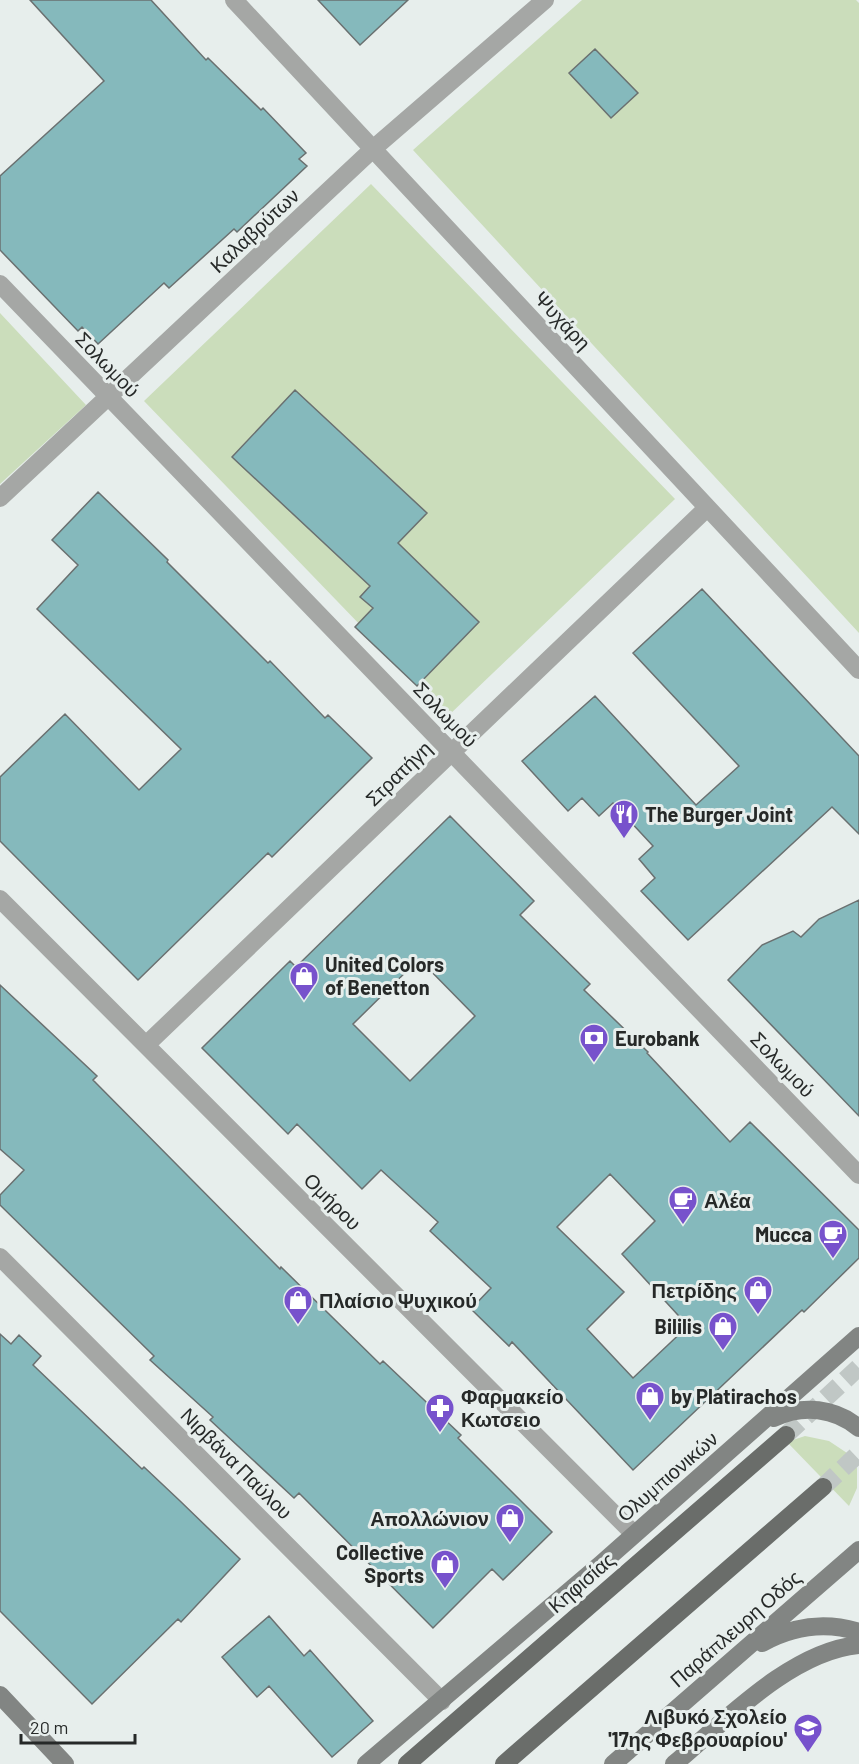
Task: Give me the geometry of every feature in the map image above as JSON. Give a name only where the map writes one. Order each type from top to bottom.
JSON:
[{"type":"main road","name":"Κηφισίας","points":[[407,1764],[786,1436]]},
{"type":"main road","points":[[504,1764],[824,1487]]},
{"type":"street","name":"Ψυχάρη","points":[[234,0],[859,670]]},
{"type":"street","name":"Καλαβρύτων","points":[[0,498],[374,148],[545,0]]},
{"type":"street","name":"Σολωμού","points":[[0,284],[859,1175]]},
{"type":"street","name":"Στρατήγη","points":[[146,1045],[706,508]]},
{"type":"street","name":"Ομήρου","points":[[0,899],[634,1534]]},
{"type":"street","name":"Νιρβάνα Παύλου","points":[[0,1257],[442,1701]]},
{"type":"street","name":"Ολυμπιονικών","points":[[366,1764],[762,1424],[859,1336]]},
{"type":"street","points":[[762,1424],[788,1411],[817,1409],[846,1417],[859,1428]]},
{"type":"street","name":"Παράπλευρη Οδός","points":[[613,1764],[859,1550]]},
{"type":"street","points":[[736,1656],[778,1634],[801,1627],[819,1625],[859,1632]]},
{"type":"street","points":[[674,1764],[760,1691],[804,1661],[859,1645]]},
{"type":"street","points":[[0,1695],[65,1764]]},
{"type":"green space","points":[[582,0],[856,0],[859,3],[859,633],[413,150]]},
{"type":"green space","points":[[371,184],[675,499],[448,716],[144,401]]},
{"type":"green space","points":[[0,313],[86,405],[0,484]]},
{"type":"green space","points":[[805,1436],[829,1441],[847,1453],[857,1468],[857,1488],[849,1506],[787,1442]]},
{"type":"building","points":[[30,0],[151,0],[206,60],[208,58],[261,110],[263,108],[306,153],[299,159],[307,166],[237,232],[234,229],[169,288],[164,283],[98,344],[82,327],[78,331],[0,250],[0,176],[104,81]]},
{"type":"building","points":[[318,0],[408,0],[360,45]]},
{"type":"building","points":[[595,49],[638,93],[611,118],[569,73]]},
{"type":"building","points":[[295,390],[427,513],[398,543],[479,622],[417,686],[355,627],[373,608],[360,597],[370,586],[232,457]]},
{"type":"building","points":[[98,492],[268,663],[270,661],[325,718],[328,715],[372,758],[272,857],[268,853],[138,980],[0,841],[0,777],[65,714],[139,790],[181,749],[37,609],[78,565],[52,540]]},
{"type":"building","points":[[702,589],[859,756],[859,834],[832,807],[688,940],[641,891],[655,878],[639,859],[653,846],[613,803],[599,816],[582,798],[568,811],[522,761],[595,696],[696,805],[739,766],[633,653]]},
{"type":"building","points":[[450,816],[534,901],[520,915],[590,984],[584,990],[648,1052],[730,1142],[750,1122],[859,1230],[859,1258],[633,1470],[512,1342],[509,1346],[471,1309],[491,1288],[430,1231],[438,1222],[381,1170],[362,1189],[297,1124],[288,1134],[202,1048],[290,961],[296,967]],"holes":[[[419,959],[475,1016],[410,1081],[353,1024]],[[610,1174],[655,1221],[622,1254],[688,1326],[633,1378],[587,1329],[624,1292],[557,1227]]]},
{"type":"building","points":[[859,900],[859,1116],[728,980],[762,945],[793,931],[801,937],[819,919]]},
{"type":"building","points":[[0,985],[97,1076],[93,1080],[280,1269],[281,1267],[380,1364],[383,1361],[461,1435],[458,1438],[552,1532],[503,1580],[492,1569],[433,1628],[299,1493],[294,1498],[210,1420],[213,1417],[150,1360],[154,1356],[0,1205],[0,1195],[24,1170],[0,1149]]},
{"type":"building","points":[[0,1334],[11,1344],[19,1335],[41,1356],[33,1365],[240,1559],[181,1622],[178,1619],[92,1704],[0,1611]]},
{"type":"building","points":[[269,1616],[304,1656],[310,1650],[373,1721],[332,1757],[269,1686],[257,1697],[222,1657]]},
{"type":"tunnel","points":[[786,1435],[859,1367]]},
{"type":"tunnel","points":[[823,1487],[859,1453]]},
{"type":"place","name":"The Burger Joint","points":[[624,840]]},
{"type":"place","name":"United Colors of Benetton","points":[[304,1002]]},
{"type":"place","name":"Eurobank","points":[[594,1064]]},
{"type":"place","name":"Αλέα","points":[[683,1226]]},
{"type":"place","name":"Mucca","points":[[833,1260]]},
{"type":"place","name":"Πετρίδης","points":[[758,1316]]},
{"type":"place","name":"Πλαίσιο Ψυχικού","points":[[298,1326]]},
{"type":"place","name":"Bililis","points":[[723,1352]]},
{"type":"place","name":"by Platirachos","points":[[650,1422]]},
{"type":"place","name":"Φαρμακείο Κωτσειο","points":[[440,1434]]},
{"type":"place","name":"Απολλώνιον","points":[[510,1544]]},
{"type":"place","name":"Collective Sports","points":[[445,1590]]},
{"type":"place","name":"Λιβυκό Σχολείο '17ης Φεβρουαρίου'","points":[[808,1754]]}]
